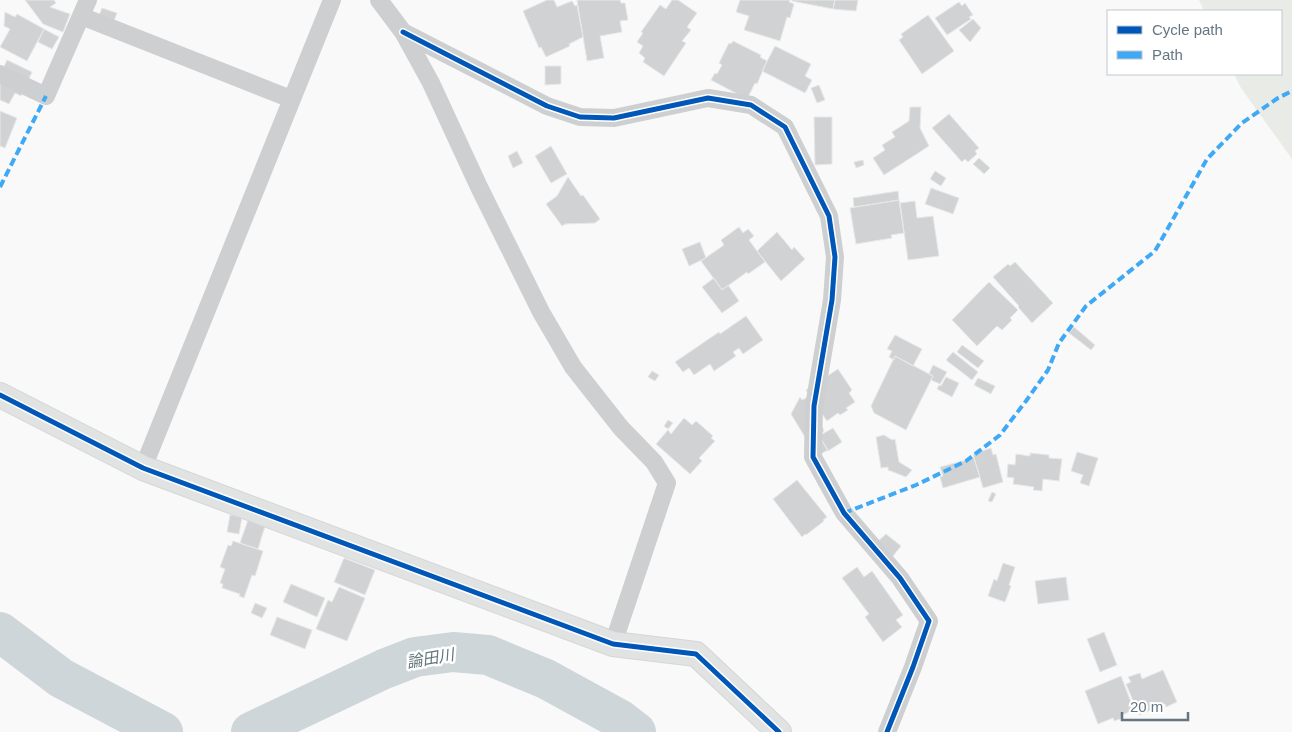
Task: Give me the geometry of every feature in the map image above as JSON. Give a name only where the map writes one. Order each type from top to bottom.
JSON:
[{"type":"street","points":[[143,468],[332,0]]},
{"type":"street","points":[[379,0],[402,32],[431,83],[541,312],[573,367],[621,428],[654,462],[667,483],[613,644]]},
{"type":"street","points":[[0,74],[46,96],[85,8],[291,99]]},
{"type":"street","points":[[402,32],[546,106],[580,117],[614,118],[708,98],[751,106],[785,127],[829,216],[835,257],[832,300],[814,406],[813,457],[844,513],[900,578],[929,621],[887,732]]},
{"type":"street","points":[[0,395],[143,468],[613,644],[696,654],[779,732]]},
{"type":"shaded area","points":[[1199,0],[1292,0],[1292,159],[1241,88],[1234,75],[1282,75],[1282,10],[1204,10]]},
{"type":"building","points":[[25,0],[54,0],[56,3],[50,7],[70,14],[63,32],[43,24]]},
{"type":"building","points":[[547,0],[554,0],[557,7],[572,1],[575,6],[577,5],[583,37],[569,44],[570,46],[546,57],[541,47],[539,48],[523,11]]},
{"type":"building","points":[[577,0],[620,0],[621,3],[625,3],[628,20],[620,21],[622,32],[600,36],[604,58],[587,61]]},
{"type":"building","points":[[672,0],[678,0],[697,13],[687,27],[691,30],[682,41],[686,43],[664,76],[643,62],[645,58],[639,53],[643,46],[637,42],[643,33],[641,32],[660,5],[666,9]]},
{"type":"building","points":[[740,0],[790,0],[789,2],[794,4],[790,18],[787,17],[780,41],[744,30],[749,16],[736,12]]},
{"type":"building","points":[[792,0],[835,0],[833,9]]},
{"type":"building","points":[[835,0],[858,0],[856,11],[833,9]]},
{"type":"building","points":[[959,2],[962,6],[965,3],[973,15],[969,17],[971,19],[947,35],[935,18]]},
{"type":"building","points":[[102,8],[117,13],[109,34],[94,28]]},
{"type":"building","points":[[5,12],[15,17],[17,14],[44,29],[27,61],[0,47],[10,29],[4,26]]},
{"type":"building","points":[[928,15],[954,51],[922,74],[899,40],[903,37],[901,34]]},
{"type":"building","points":[[973,19],[981,28],[970,42],[959,30]]},
{"type":"building","points":[[44,29],[59,37],[52,49],[38,42]]},
{"type":"building","points":[[733,41],[761,55],[760,57],[767,61],[757,84],[755,83],[747,99],[711,80],[722,65],[719,63],[729,43],[731,44]]},
{"type":"building","points":[[775,46],[811,64],[805,76],[812,80],[805,93],[762,71]]},
{"type":"building","points":[[7,60],[32,72],[21,96],[15,93],[9,104],[0,100],[0,75]]},
{"type":"building","points":[[545,66],[561,66],[561,84],[545,85]]},
{"type":"building","points":[[819,85],[825,100],[817,103],[811,88]]},
{"type":"building","points":[[910,107],[921,107],[920,128],[929,146],[884,175],[873,158],[885,150],[882,145],[895,137],[892,132],[909,121]]},
{"type":"building","points":[[0,111],[17,118],[5,148],[0,146]]},
{"type":"building","points":[[949,114],[979,148],[975,151],[977,154],[968,162],[965,159],[962,162],[932,128]]},
{"type":"building","points":[[814,117],[832,117],[832,164],[815,165]]},
{"type":"building","points":[[551,146],[567,174],[551,183],[535,156]]},
{"type":"building","points":[[517,151],[523,163],[513,168],[508,156]]},
{"type":"building","points":[[979,158],[990,168],[984,174],[973,164]]},
{"type":"building","points":[[863,160],[864,165],[856,168],[854,162]]},
{"type":"building","points":[[935,171],[946,178],[941,186],[930,179]]},
{"type":"building","points":[[568,177],[600,219],[595,223],[565,224],[562,226],[546,204],[557,196]]},
{"type":"building","points":[[931,188],[959,198],[953,214],[925,204]]},
{"type":"building","points":[[898,191],[899,200],[854,207],[853,198]]},
{"type":"building","points":[[899,200],[904,233],[891,235],[892,238],[856,244],[850,208]]},
{"type":"building","points":[[915,201],[917,218],[933,216],[939,256],[908,260],[900,203]]},
{"type":"building","points":[[739,227],[743,233],[748,229],[754,236],[749,240],[765,262],[722,290],[701,261],[724,245],[721,240]]},
{"type":"building","points":[[777,232],[792,250],[794,247],[805,259],[781,281],[757,251]]},
{"type":"building","points":[[700,242],[706,258],[689,266],[682,249]]},
{"type":"building","points":[[1015,262],[1053,303],[1032,323],[993,277],[1008,264],[1010,266]]},
{"type":"building","points":[[714,278],[722,290],[728,285],[739,301],[722,313],[702,287]]},
{"type":"building","points":[[989,282],[1018,310],[1010,318],[1012,320],[1002,330],[997,326],[977,346],[952,320]]},
{"type":"building","points":[[746,316],[763,340],[743,354],[739,348],[733,352],[736,356],[714,371],[710,364],[694,375],[689,368],[683,372],[675,362],[719,332],[720,334]]},
{"type":"building","points":[[1074,327],[1095,345],[1091,350],[1069,333]]},
{"type":"building","points":[[895,335],[922,349],[913,366],[895,356],[894,360],[889,357],[892,351],[887,349]]},
{"type":"building","points":[[962,345],[984,361],[978,368],[957,352]]},
{"type":"building","points":[[953,352],[978,372],[972,380],[946,360]]},
{"type":"building","points":[[895,356],[933,376],[906,430],[874,413],[871,406]]},
{"type":"building","points":[[933,365],[947,372],[940,384],[931,380],[933,376],[929,374]]},
{"type":"building","points":[[838,369],[852,390],[849,393],[855,402],[846,408],[848,410],[840,415],[838,413],[827,421],[806,390]]},
{"type":"building","points":[[652,371],[659,375],[655,381],[648,377]]},
{"type":"building","points":[[946,377],[959,383],[952,397],[937,389]]},
{"type":"building","points":[[978,378],[995,386],[991,394],[974,385]]},
{"type":"building","points":[[800,397],[802,400],[808,397],[824,431],[808,442],[791,414]]},
{"type":"building","points":[[684,418],[692,425],[696,421],[713,436],[711,438],[715,441],[699,458],[702,461],[690,474],[656,444],[668,430],[671,434]]},
{"type":"building","points":[[668,420],[673,423],[668,429],[664,426]]},
{"type":"building","points":[[833,428],[842,442],[828,451],[819,436]]},
{"type":"building","points":[[884,435],[892,440],[895,439],[899,462],[912,470],[906,477],[888,470],[888,467],[881,468],[876,437]]},
{"type":"building","points":[[820,437],[828,450],[817,456]]},
{"type":"building","points":[[991,448],[993,455],[996,454],[1003,482],[983,488],[973,454]]},
{"type":"building","points":[[1077,452],[1098,458],[1089,486],[1080,483],[1083,475],[1071,471]]},
{"type":"building","points":[[1030,453],[1049,455],[1049,458],[1062,459],[1059,481],[1043,479],[1042,491],[1033,490],[1034,487],[1013,484],[1014,478],[1007,477],[1008,464],[1015,465],[1016,454],[1030,456]]},
{"type":"building","points":[[974,458],[980,477],[943,488],[940,477],[943,476],[940,467]]},
{"type":"building","points":[[797,480],[827,517],[802,537],[773,499]]},
{"type":"building","points":[[992,492],[996,494],[992,502],[988,501]]},
{"type":"building","points":[[230,515],[242,517],[239,534],[227,532]]},
{"type":"building","points":[[248,520],[265,526],[258,549],[240,543]]},
{"type":"building","points":[[886,534],[901,546],[890,560],[875,544]]},
{"type":"building","points":[[233,541],[263,551],[255,576],[252,575],[244,598],[239,596],[240,594],[222,588],[223,584],[220,583],[225,569],[220,567],[228,545],[231,546]]},
{"type":"building","points":[[344,558],[375,570],[365,595],[334,582]]},
{"type":"building","points":[[1003,563],[1015,567],[1005,602],[988,596],[994,579],[997,581]]},
{"type":"building","points":[[857,567],[864,577],[872,571],[903,615],[896,620],[902,627],[883,642],[865,617],[869,614],[842,578]]},
{"type":"building","points":[[1066,577],[1069,600],[1038,604],[1035,581]]},
{"type":"building","points":[[291,584],[325,598],[317,617],[283,602]]},
{"type":"building","points":[[339,587],[365,598],[347,641],[316,629],[328,600],[332,602]]},
{"type":"building","points":[[255,603],[267,608],[262,618],[251,613]]},
{"type":"building","points":[[277,617],[312,630],[305,649],[270,635]]},
{"type":"building","points":[[1104,632],[1117,665],[1100,672],[1087,639]]},
{"type":"building","points":[[1163,670],[1177,702],[1166,707],[1165,704],[1139,715],[1126,684],[1131,682],[1128,677],[1140,673],[1142,679]]},
{"type":"building","points":[[1121,676],[1134,710],[1122,715],[1123,718],[1114,721],[1113,718],[1098,724],[1085,691]]},
{"type":"waterway","name":"論田川","points":[[0,632],[61,678],[163,732]]},
{"type":"waterway","name":"論田川","points":[[251,732],[384,669],[415,657],[453,652],[488,655],[546,679],[619,719],[636,732]]},
{"type":"marked path","points":[[844,513],[916,485],[966,461],[1000,435],[1048,370],[1059,343],[1086,306],[1155,251],[1207,159],[1242,123],[1278,98],[1292,91]]},
{"type":"marked path","points":[[0,187],[46,96]]},
{"type":"cycle path","points":[[403,32],[547,106],[580,117],[614,118],[708,98],[751,105],[785,127],[829,216],[835,257],[832,300],[814,406],[813,457],[844,513],[900,578],[929,621],[887,732]]},
{"type":"cycle path","points":[[0,395],[143,468],[613,644],[696,654],[779,732]]}]
